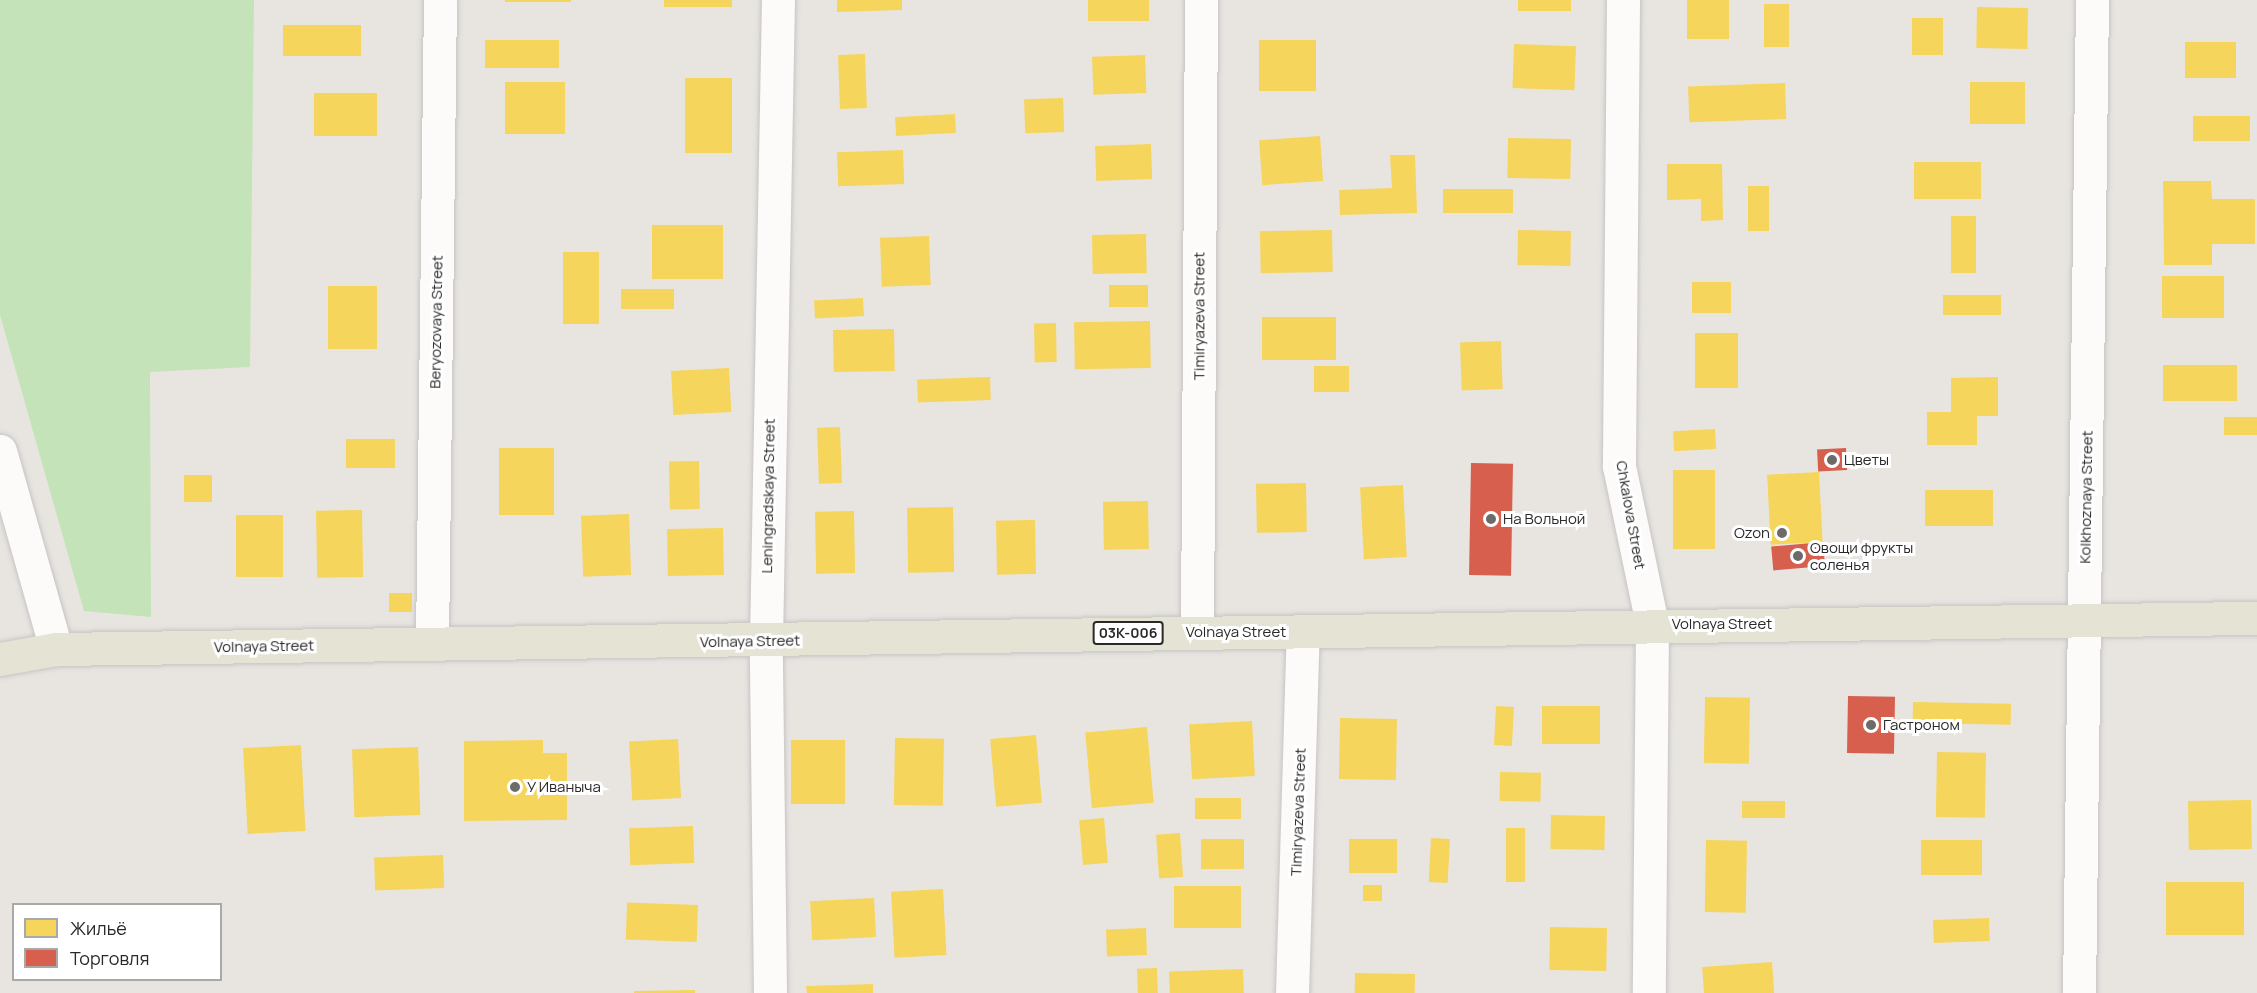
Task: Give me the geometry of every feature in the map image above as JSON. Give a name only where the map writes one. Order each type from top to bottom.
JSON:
[{"type":"main road","name":"Volnaya Street","points":[[0,659],[56,649],[765,641],[1652,624],[2084,622],[2257,618]]},
{"type":"street","name":"Beryozovaya Street","points":[[432,643],[440,0]]},
{"type":"street","name":"Leningradskaya Street","points":[[770,993],[765,641],[778,0]]},
{"type":"street","name":"Timiryazeva Street","points":[[1197,632],[1201,0]]},
{"type":"street","name":"Chkalova Street","points":[[1623,0],[1619,466],[1652,624],[1649,993]]},
{"type":"street","name":"Kolkhoznaya Street","points":[[2079,993],[2092,0]]},
{"type":"street","points":[[0,451],[56,649]]},
{"type":"street","name":"Timiryazeva Street","points":[[1292,993],[1304,632]]},
{"type":"green space","points":[[0,0],[254,0],[250,367],[150,372],[151,617],[84,611],[0,315]]},
{"type":"building: Жильё","points":[[505,0],[571,0],[571,2],[505,2]]},
{"type":"building: Жильё","points":[[664,0],[732,0],[732,7],[664,7]]},
{"type":"building: Жильё","points":[[837,0],[902,0],[902,10],[837,12]]},
{"type":"building: Жильё","points":[[1088,0],[1149,0],[1149,21],[1088,21]]},
{"type":"building: Жильё","points":[[1518,0],[1571,0],[1571,11],[1518,11]]},
{"type":"building: Жильё","points":[[1687,0],[1729,0],[1729,39],[1687,39]]},
{"type":"building: Жильё","points":[[1764,4],[1789,4],[1789,47],[1764,47]]},
{"type":"building: Жильё","points":[[1977,7],[2028,8],[2027,49],[1976,48]]},
{"type":"building: Жильё","points":[[1912,18],[1943,18],[1943,55],[1912,55]]},
{"type":"building: Жильё","points":[[283,25],[361,25],[361,56],[283,56]]},
{"type":"building: Жильё","points":[[485,40],[559,40],[559,68],[485,68]]},
{"type":"building: Жильё","points":[[1259,40],[1316,40],[1316,91],[1259,91]]},
{"type":"building: Жильё","points":[[2185,42],[2236,42],[2236,78],[2185,78]]},
{"type":"building: Жильё","points":[[1514,44],[1576,46],[1574,90],[1512,88]]},
{"type":"building: Жильё","points":[[865,54],[867,108],[840,109],[838,55]]},
{"type":"building: Жильё","points":[[1145,55],[1146,93],[1093,95],[1092,57]]},
{"type":"building: Жильё","points":[[685,78],[732,78],[732,153],[685,153]]},
{"type":"building: Жильё","points":[[505,82],[565,82],[565,134],[505,134]]},
{"type":"building: Жильё","points":[[1970,82],[2025,82],[2025,124],[1970,124]]},
{"type":"building: Жильё","points":[[1785,83],[1786,119],[1689,122],[1688,86]]},
{"type":"building: Жильё","points":[[314,93],[377,93],[377,136],[314,136]]},
{"type":"building: Жильё","points":[[1063,98],[1064,132],[1025,133],[1024,99]]},
{"type":"building: Жильё","points":[[955,114],[956,133],[896,136],[895,117]]},
{"type":"building: Жильё","points":[[2193,116],[2250,116],[2250,141],[2193,141]]},
{"type":"building: Жильё","points":[[1320,136],[1323,181],[1262,185],[1259,140]]},
{"type":"building: Жильё","points":[[1508,138],[1571,139],[1570,179],[1507,178]]},
{"type":"building: Жильё","points":[[1151,144],[1152,179],[1096,181],[1095,146]]},
{"type":"building: Жильё","points":[[903,150],[904,184],[838,186],[837,152]]},
{"type":"building: Жильё","points":[[1390,155],[1415,155],[1417,213],[1340,215],[1339,190],[1392,188]]},
{"type":"building: Жильё","points":[[1914,162],[1981,162],[1981,199],[1914,199]]},
{"type":"building: Жильё","points":[[1667,164],[1722,164],[1723,220],[1701,221],[1701,199],[1667,200]]},
{"type":"building: Жильё","points":[[2163,181],[2211,181],[2212,199],[2255,199],[2255,244],[2212,244],[2212,265],[2164,265]]},
{"type":"building: Жильё","points":[[1748,186],[1769,186],[1769,231],[1748,231]]},
{"type":"building: Жильё","points":[[1443,189],[1513,189],[1513,213],[1443,213]]},
{"type":"building: Жильё","points":[[1951,216],[1976,216],[1976,273],[1951,273]]},
{"type":"building: Жильё","points":[[652,225],[723,225],[723,279],[652,279]]},
{"type":"building: Жильё","points":[[1332,230],[1333,272],[1261,273],[1260,231]]},
{"type":"building: Жильё","points":[[1518,230],[1571,231],[1570,266],[1517,265]]},
{"type":"building: Жильё","points":[[1146,234],[1147,273],[1093,274],[1092,235]]},
{"type":"building: Жильё","points":[[929,236],[931,285],[882,287],[880,238]]},
{"type":"building: Жильё","points":[[563,252],[599,252],[599,324],[563,324]]},
{"type":"building: Жильё","points":[[2162,276],[2224,276],[2224,318],[2162,318]]},
{"type":"building: Жильё","points":[[1692,282],[1731,282],[1731,313],[1692,313]]},
{"type":"building: Жильё","points":[[1109,285],[1148,285],[1148,307],[1109,307]]},
{"type":"building: Жильё","points":[[328,286],[377,286],[377,349],[328,349]]},
{"type":"building: Жильё","points":[[621,289],[674,289],[674,309],[621,309]]},
{"type":"building: Жильё","points":[[1943,295],[2001,295],[2001,315],[1943,315]]},
{"type":"building: Жильё","points":[[863,298],[864,316],[815,319],[814,301]]},
{"type":"building: Жильё","points":[[1262,317],[1336,317],[1336,360],[1262,360]]},
{"type":"building: Жильё","points":[[1150,321],[1151,368],[1075,369],[1074,322]]},
{"type":"building: Жильё","points":[[1034,323],[1056,323],[1057,362],[1035,362]]},
{"type":"building: Жильё","points":[[894,329],[895,371],[834,372],[833,330]]},
{"type":"building: Жильё","points":[[1695,333],[1738,333],[1738,388],[1695,388]]},
{"type":"building: Жильё","points":[[1501,341],[1503,389],[1462,390],[1460,342]]},
{"type":"building: Жильё","points":[[2163,365],[2237,365],[2237,401],[2163,401]]},
{"type":"building: Жильё","points":[[1314,366],[1349,366],[1349,392],[1314,392]]},
{"type":"building: Жильё","points":[[729,368],[731,412],[673,415],[671,371]]},
{"type":"building: Жильё","points":[[990,377],[991,400],[918,403],[917,380]]},
{"type":"building: Жильё","points":[[1998,377],[1998,416],[1977,416],[1977,445],[1927,445],[1927,412],[1951,412],[1951,378]]},
{"type":"building: Жильё","points":[[2224,417],[2257,417],[2257,435],[2224,435]]},
{"type":"building: Жильё","points":[[840,427],[842,483],[819,484],[817,428]]},
{"type":"building: Жильё","points":[[1715,429],[1716,449],[1674,451],[1673,431]]},
{"type":"building: Жильё","points":[[346,439],[395,439],[395,468],[346,468]]},
{"type":"building: Жильё","points":[[499,448],[554,448],[554,515],[499,515]]},
{"type":"building: Жильё","points":[[699,461],[700,509],[670,510],[669,462]]},
{"type":"building: Жильё","points":[[1673,470],[1715,470],[1715,549],[1673,549]]},
{"type":"building: Жильё","points":[[1819,472],[1823,542],[1771,545],[1767,475]]},
{"type":"building: Жильё","points":[[184,475],[212,475],[212,502],[184,502]]},
{"type":"building: Жильё","points":[[1306,483],[1307,532],[1257,533],[1256,484]]},
{"type":"building: Жильё","points":[[1403,485],[1407,557],[1364,559],[1360,487]]},
{"type":"building: Жильё","points":[[1925,490],[1993,490],[1993,526],[1925,526]]},
{"type":"building: Жильё","points":[[1148,501],[1149,549],[1104,550],[1103,502]]},
{"type":"building: Жильё","points":[[953,507],[954,572],[908,573],[907,508]]},
{"type":"building: Жильё","points":[[362,510],[363,577],[317,578],[316,511]]},
{"type":"building: Жильё","points":[[854,511],[855,573],[816,574],[815,512]]},
{"type":"building: Жильё","points":[[629,514],[631,575],[583,577],[581,516]]},
{"type":"building: Жильё","points":[[236,515],[283,515],[283,577],[236,577]]},
{"type":"building: Жильё","points":[[1035,520],[1036,574],[997,575],[996,521]]},
{"type":"building: Жильё","points":[[723,528],[724,575],[668,576],[667,529]]},
{"type":"building: Жильё","points":[[389,593],[412,593],[412,612],[389,612]]},
{"type":"building: Жильё","points":[[1705,697],[1750,698],[1749,764],[1704,763]]},
{"type":"building: Жильё","points":[[1913,702],[2011,704],[2011,725],[1913,723]]},
{"type":"building: Жильё","points":[[1496,706],[1514,707],[1512,746],[1494,745]]},
{"type":"building: Жильё","points":[[1542,706],[1600,706],[1600,744],[1542,744]]},
{"type":"building: Жильё","points":[[1340,718],[1397,719],[1396,780],[1339,779]]},
{"type":"building: Жильё","points":[[1252,721],[1255,776],[1192,779],[1189,724]]},
{"type":"building: Жильё","points":[[1147,727],[1154,803],[1092,808],[1085,732]]},
{"type":"building: Жильё","points":[[1036,735],[1042,803],[996,807],[990,739]]},
{"type":"building: Жильё","points":[[895,738],[944,739],[943,806],[894,805]]},
{"type":"building: Жильё","points":[[678,739],[681,798],[632,800],[629,742]]},
{"type":"building: Жильё","name":"У Иваныча","points":[[543,740],[543,753],[567,753],[567,820],[464,821],[464,741]]},
{"type":"building: Жильё","points":[[791,740],[845,740],[845,804],[791,804]]},
{"type":"building: Жильё","points":[[301,745],[306,831],[248,834],[243,748]]},
{"type":"building: Жильё","points":[[418,747],[420,815],[354,817],[352,749]]},
{"type":"building: Жильё","points":[[1937,752],[1986,753],[1985,818],[1936,817]]},
{"type":"building: Жильё","points":[[1500,772],[1541,773],[1540,802],[1499,801]]},
{"type":"building: Жильё","points":[[1195,798],[1241,798],[1241,819],[1195,819]]},
{"type":"building: Жильё","points":[[2251,800],[2252,849],[2189,850],[2188,801]]},
{"type":"building: Жильё","points":[[1742,801],[1785,801],[1785,818],[1742,818]]},
{"type":"building: Жильё","points":[[1551,815],[1605,816],[1604,850],[1550,849]]},
{"type":"building: Жильё","points":[[1104,818],[1108,863],[1083,865],[1079,820]]},
{"type":"building: Жильё","points":[[693,826],[694,863],[630,865],[629,828]]},
{"type":"building: Жильё","points":[[1506,828],[1525,828],[1525,882],[1506,882]]},
{"type":"building: Жильё","points":[[1180,833],[1183,877],[1159,879],[1156,835]]},
{"type":"building: Жильё","points":[[1431,838],[1450,839],[1448,883],[1429,882]]},
{"type":"building: Жильё","points":[[1201,839],[1244,839],[1244,869],[1201,869]]},
{"type":"building: Жильё","points":[[1349,839],[1397,839],[1397,873],[1349,873]]},
{"type":"building: Жильё","points":[[1706,840],[1747,841],[1746,913],[1705,912]]},
{"type":"building: Жильё","points":[[1921,840],[1982,840],[1982,875],[1921,875]]},
{"type":"building: Жильё","points":[[443,855],[444,888],[375,890],[374,857]]},
{"type":"building: Жильё","points":[[2166,882],[2244,882],[2244,935],[2166,935]]},
{"type":"building: Жильё","points":[[1363,885],[1382,885],[1382,901],[1363,901]]},
{"type":"building: Жильё","points":[[1174,886],[1241,886],[1241,928],[1174,928]]},
{"type":"building: Жильё","points":[[943,889],[946,955],[895,958],[891,892]]},
{"type":"building: Жильё","points":[[874,898],[876,937],[812,940],[810,901]]},
{"type":"building: Жильё","points":[[627,903],[698,905],[697,942],[626,939]]},
{"type":"building: Жильё","points":[[1989,918],[1990,941],[1934,943],[1933,920]]},
{"type":"building: Жильё","points":[[1550,927],[1607,928],[1606,971],[1549,970]]},
{"type":"building: Жильё","points":[[1146,928],[1147,955],[1107,956],[1106,929]]},
{"type":"building: Жильё","points":[[1772,962],[1774,993],[1704,993],[1702,967]]},
{"type":"building: Жильё","points":[[1157,968],[1158,993],[1138,993],[1137,969]]},
{"type":"building: Жильё","points":[[1243,969],[1244,993],[1170,993],[1169,972]]},
{"type":"building: Жильё","points":[[1355,973],[1415,974],[1415,993],[1355,993]]},
{"type":"building: Жильё","points":[[873,984],[873,993],[807,993],[806,986]]},
{"type":"building: Жильё","points":[[695,990],[695,993],[634,993],[634,991]]},
{"type":"building: Торговля","name":"Цветы","points":[[1846,448],[1847,470],[1818,471],[1817,450]]},
{"type":"building: Торговля","name":"На Вольной","points":[[1471,463],[1513,464],[1511,576],[1469,575]]},
{"type":"building: Торговля","name":"Овощи фрукты соленья","points":[[1823,542],[1825,566],[1773,570],[1771,547]]},
{"type":"building: Торговля","name":"Гастроном","points":[[1848,696],[1895,697],[1894,754],[1847,753]]},
{"type":"place","name":"Цветы","points":[[1832,460]]},
{"type":"place","name":"На Вольной","points":[[1491,519]]},
{"type":"place","name":"Ozon","points":[[1782,533]]},
{"type":"place","name":"Овощи фрукты соленья","points":[[1798,556]]},
{"type":"place","name":"Гастроном","points":[[1871,725]]},
{"type":"place","name":"У Иваныча","points":[[515,787]]}]
